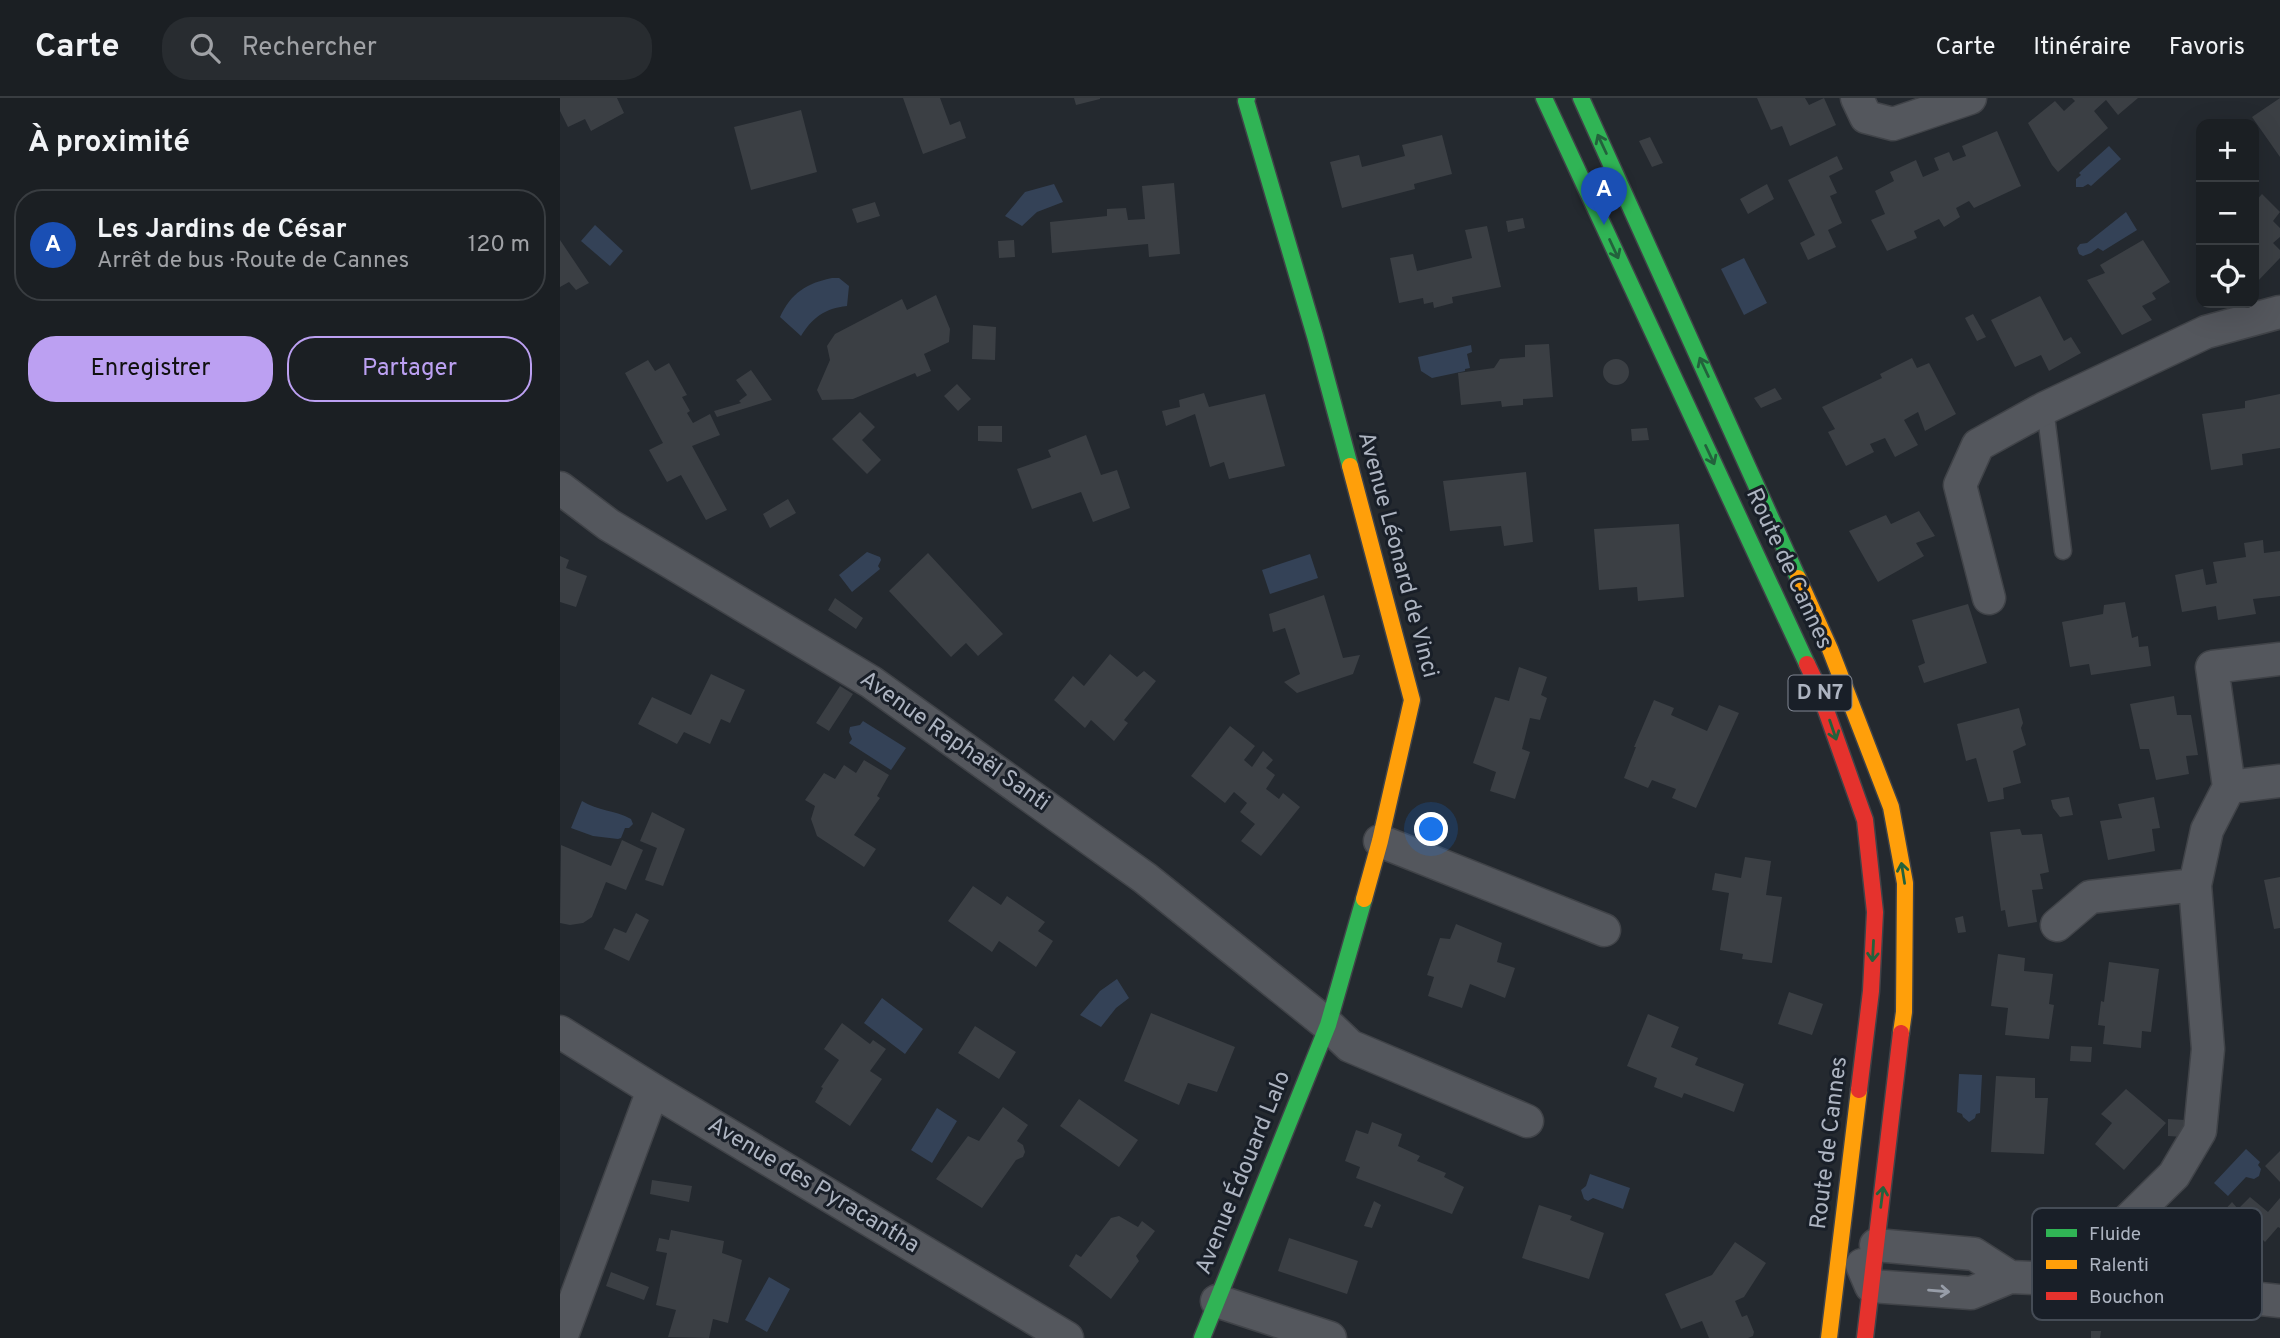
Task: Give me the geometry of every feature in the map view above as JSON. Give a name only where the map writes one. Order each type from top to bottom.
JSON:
[{"type":"main road","name":"Avenue Léonard de Vinci","points":[[1247,98],[1315,337],[1412,700],[1380,841],[1328,1025]]},
{"type":"main road","name":"Route de Cannes","points":[[1544,98],[1817,685],[1864,820],[1875,912],[1871,991],[1830,1335]]},
{"type":"main road","name":"Route de Cannes","points":[[1581,98],[1830,649],[1891,807],[1905,883],[1904,1012],[1870,1265],[1865,1338]]},
{"type":"main road","name":"Avenue Édouard Lalo","points":[[1202,1338],[1328,1025]]},
{"type":"main road","points":[[1830,1335],[1841,1301],[1870,1265]]},
{"type":"street","points":[[1565,98],[1599,170],[1623,189]]},
{"type":"street","points":[[1857,98],[1866,117],[1893,124],[1970,98]]},
{"type":"street","points":[[1989,598],[1960,485],[1978,445],[2045,408],[2206,332],[2280,312]]},
{"type":"street","name":"Avenue Raphaël Santi","points":[[560,488],[609,525],[871,682],[1145,878],[1328,1025],[1350,1046],[1527,1121]]},
{"type":"street","points":[[2140,1208],[2174,1175],[2200,1131],[2208,1049],[2195,885],[2207,830],[2228,787],[2212,667],[2280,659]]},
{"type":"street","points":[[2228,787],[2280,780]]},
{"type":"street","points":[[1380,841],[1604,930]]},
{"type":"street","points":[[2057,925],[2090,897],[2195,885]]},
{"type":"street","name":"Avenue des Pyracantha","points":[[560,1032],[1067,1338]]},
{"type":"street","points":[[1864,1047],[1875,1098],[1859,1234],[1870,1265],[1971,1293],[2010,1277],[2032,1278]]},
{"type":"street","points":[[561,1338],[653,1090]]},
{"type":"street","points":[[2262,1299],[2280,1301]]},
{"type":"street","points":[[1217,1301],[1330,1338]]},
{"type":"lane","points":[[2045,408],[2063,551]]},
{"type":"water","points":[[2109,146],[2121,159],[2091,186],[2088,184],[2076,187],[2076,179],[2081,175],[2079,173]]},
{"type":"water","points":[[1054,184],[1063,202],[1037,212],[1022,226],[1005,216],[1025,192]]},
{"type":"water","points":[[2126,212],[2137,230],[2103,251],[2098,248],[2083,256],[2079,254],[2077,248],[2080,244],[2087,243]]},
{"type":"water","points":[[595,225],[623,251],[610,266],[581,241]]},
{"type":"water","points":[[1744,258],[1767,303],[1744,315],[1721,269]]},
{"type":"water","points":[[832,278],[839,278],[849,286],[847,306],[820,315],[801,336],[780,317],[784,309],[801,290]]},
{"type":"water","points":[[1471,345],[1472,352],[1467,354],[1470,368],[1465,371],[1432,378],[1421,371],[1418,357]]},
{"type":"water","points":[[867,552],[880,557],[880,569],[852,592],[839,575]]},
{"type":"water","points":[[1310,554],[1318,578],[1270,594],[1262,570]]},
{"type":"water","points":[[863,721],[906,748],[891,770],[849,743],[852,739],[850,727],[860,725]]},
{"type":"water","points":[[582,801],[625,816],[631,819],[633,824],[625,828],[618,839],[593,836],[571,828]]},
{"type":"water","points":[[1117,979],[1129,998],[1116,1008],[1101,1027],[1080,1015],[1100,991]]},
{"type":"water","points":[[882,998],[923,1029],[905,1054],[864,1023]]},
{"type":"water","points":[[1959,1074],[1982,1075],[1980,1113],[1969,1122],[1957,1112]]},
{"type":"water","points":[[937,1108],[957,1121],[932,1163],[911,1150]]},
{"type":"water","points":[[2246,1149],[2260,1162],[2259,1176],[2254,1179],[2246,1177],[2228,1196],[2214,1183]]},
{"type":"water","points":[[1590,1174],[1630,1188],[1623,1209],[1593,1198],[1588,1201],[1584,1199],[1581,1190],[1586,1186]]},
{"type":"water","points":[[769,1277],[790,1289],[767,1332],[745,1320]]},
{"type":"building","points":[[560,98],[617,98],[624,113],[591,131],[585,119],[568,127],[560,111]]},
{"type":"building","points":[[903,98],[940,98],[950,125],[960,121],[966,138],[923,154]]},
{"type":"building","points":[[1074,98],[1100,98],[1100,99],[1076,105]]},
{"type":"building","points":[[1757,98],[1805,98],[1809,105],[1824,98],[1836,125],[1790,146],[1782,126],[1771,130]]},
{"type":"building","points":[[2072,98],[2138,98],[2118,115],[2106,100],[2094,111],[2108,128],[2058,172],[2028,123],[2055,101],[2064,111],[2075,101]]},
{"type":"building","points":[[2280,98],[2280,157],[2259,127],[2259,119],[2252,117]]},
{"type":"building","points":[[801,110],[817,172],[751,190],[734,127]]},
{"type":"building","points":[[1997,131],[2021,186],[1974,208],[1969,201],[1956,208],[1960,217],[1944,227],[1939,219],[1914,231],[1917,238],[1887,251],[1871,220],[1885,214],[1875,191],[1894,181],[1890,172],[1916,160],[1923,177],[1939,170],[1934,158],[1949,152],[1953,161],[1966,156],[1962,146]]},
{"type":"building","points":[[1442,135],[1452,174],[1414,184],[1415,189],[1342,208],[1330,162],[1359,155],[1362,167],[1405,156],[1402,145]]},
{"type":"building","points":[[1650,137],[1663,163],[1652,167],[1639,141]]},
{"type":"building","points":[[1837,156],[1843,169],[1829,176],[1837,193],[1830,196],[1842,223],[1828,230],[1836,247],[1808,260],[1800,243],[1815,235],[1788,180]]},
{"type":"building","points":[[1174,183],[1180,254],[1149,257],[1148,244],[1052,253],[1050,222],[1107,216],[1107,209],[1126,208],[1128,220],[1145,219],[1142,186]]},
{"type":"building","points":[[1767,184],[1774,199],[1748,214],[1740,199]]},
{"type":"building","points":[[2262,194],[2280,212],[2273,221],[2280,228],[2280,237],[2273,243],[2280,250],[2280,258],[2259,280],[2259,245],[2259,197]]},
{"type":"building","points":[[875,202],[880,216],[857,223],[852,209]]},
{"type":"building","points":[[1523,218],[1525,228],[1508,232],[1506,221]]},
{"type":"building","points":[[1487,226],[1501,287],[1452,297],[1453,303],[1434,308],[1433,302],[1424,304],[1423,298],[1399,303],[1390,258],[1413,254],[1417,271],[1472,258],[1465,230]]},
{"type":"building","points":[[560,240],[589,283],[576,290],[569,282],[560,287]]},
{"type":"building","points":[[1014,240],[1015,257],[999,258],[998,241]]},
{"type":"building","points":[[2143,240],[2170,282],[2152,293],[2156,299],[2142,306],[2152,320],[2122,335],[2087,280],[2105,273],[2100,265]]},
{"type":"building","points":[[936,295],[950,329],[949,342],[924,354],[931,371],[917,377],[915,373],[853,399],[822,400],[817,390],[830,360],[827,346],[835,334],[902,299],[907,310]]},
{"type":"building","points":[[2040,296],[2064,341],[2071,337],[2081,353],[2049,371],[2041,355],[2015,367],[1991,320]]},
{"type":"building","points":[[1973,314],[1986,337],[1977,341],[1965,318]]},
{"type":"building","points":[[973,325],[996,327],[995,360],[972,359]]},
{"type":"building","points":[[1549,344],[1553,397],[1523,399],[1523,405],[1502,407],[1501,401],[1461,405],[1458,373],[1494,368],[1500,359],[1525,357],[1525,345]]},
{"type":"building","points":[[1912,358],[1917,368],[1929,363],[1956,414],[1925,431],[1918,412],[1904,420],[1918,445],[1895,457],[1885,438],[1870,444],[1874,452],[1846,466],[1828,432],[1835,429],[1822,407],[1882,378],[1880,374]]},
{"type":"building","points":[[1616,359],[1625,363],[1629,372],[1625,381],[1616,385],[1607,381],[1603,372],[1607,363]]},
{"type":"building","points":[[648,360],[655,371],[669,363],[687,395],[682,397],[693,423],[710,414],[720,435],[692,446],[727,510],[706,520],[681,475],[667,482],[649,450],[663,443],[625,373]]},
{"type":"building","points":[[751,370],[772,400],[717,417],[714,411],[741,403],[739,401],[747,395],[736,380]]},
{"type":"building","points":[[957,384],[971,399],[958,411],[944,396]]},
{"type":"building","points":[[1775,388],[1782,399],[1761,408],[1754,398]]},
{"type":"building","points":[[1204,393],[1209,407],[1265,394],[1285,466],[1229,479],[1224,462],[1210,467],[1195,414],[1166,426],[1162,411],[1180,407],[1179,400]]},
{"type":"building","points":[[2280,394],[2280,448],[2242,454],[2243,465],[2211,470],[2202,414],[2245,408],[2245,401]]},
{"type":"building","points":[[860,412],[875,427],[862,440],[881,460],[867,474],[832,439]]},
{"type":"building","points":[[978,426],[1002,426],[1002,442],[978,441]]},
{"type":"building","points":[[1647,428],[1649,440],[1632,441],[1631,429]]},
{"type":"building","points":[[1086,435],[1101,475],[1117,470],[1130,508],[1093,522],[1081,492],[1032,509],[1017,469],[1051,457],[1048,450]]},
{"type":"building","points":[[1526,472],[1533,542],[1504,546],[1501,526],[1450,531],[1443,481]]},
{"type":"building","points":[[788,499],[796,513],[770,528],[763,514]]},
{"type":"building","points":[[1919,511],[1935,536],[1916,543],[1924,556],[1878,582],[1849,531],[1886,515],[1891,524]]},
{"type":"building","points":[[1679,524],[1684,597],[1638,601],[1637,587],[1599,590],[1594,529]]},
{"type":"building","points":[[2263,540],[2264,553],[2280,551],[2280,596],[2253,599],[2256,614],[2218,620],[2216,606],[2182,612],[2175,575],[2203,569],[2206,585],[2217,583],[2213,562],[2246,557],[2244,543]]},
{"type":"building","points":[[928,553],[1003,634],[978,656],[966,643],[951,657],[889,591]]},
{"type":"building","points":[[560,556],[569,560],[566,568],[587,576],[576,607],[560,602]]},
{"type":"building","points":[[1324,595],[1343,658],[1360,655],[1353,674],[1297,693],[1284,682],[1300,674],[1285,628],[1273,632],[1269,614]]},
{"type":"building","points":[[835,598],[863,618],[856,629],[828,610]]},
{"type":"building","points":[[2125,602],[2132,638],[2138,636],[2139,647],[2148,646],[2151,666],[2091,675],[2089,664],[2070,667],[2062,622],[2103,614],[2104,605]]},
{"type":"building","points":[[1968,604],[1987,663],[1924,683],[1918,666],[1925,663],[1912,620]]},
{"type":"building","points":[[1110,654],[1137,677],[1144,671],[1156,681],[1124,720],[1128,723],[1114,741],[1091,720],[1085,728],[1054,700],[1073,676],[1084,686]]},
{"type":"building","points":[[1519,667],[1547,677],[1541,695],[1547,698],[1540,720],[1530,718],[1522,749],[1530,752],[1515,799],[1490,791],[1496,772],[1473,763],[1495,697],[1509,701]]},
{"type":"building","points":[[711,674],[745,690],[730,723],[721,719],[710,744],[684,732],[677,744],[638,724],[652,697],[691,715]]},
{"type":"building","points":[[840,686],[853,694],[829,731],[816,723]]},
{"type":"building","points":[[2174,696],[2177,715],[2191,715],[2198,755],[2186,756],[2189,774],[2156,780],[2149,749],[2140,749],[2130,704]]},
{"type":"building","points":[[1654,700],[1674,708],[1671,715],[1707,731],[1719,705],[1739,713],[1696,808],[1672,798],[1676,789],[1652,780],[1648,788],[1624,778]]},
{"type":"building","points":[[2019,708],[2026,745],[2013,751],[2021,783],[2003,788],[2004,799],[1988,802],[1976,758],[1966,761],[1957,724]]},
{"type":"building","points":[[1230,726],[1255,746],[1244,760],[1252,767],[1263,751],[1273,760],[1266,768],[1275,775],[1266,789],[1279,799],[1283,793],[1300,807],[1261,856],[1241,841],[1255,824],[1240,812],[1247,803],[1234,792],[1225,803],[1191,776]]},
{"type":"building","points":[[864,760],[889,775],[877,796],[880,798],[854,835],[876,849],[864,867],[817,836],[811,819],[815,806],[805,800],[824,773],[835,779],[844,765],[856,773]]},
{"type":"building","points":[[2069,797],[2073,815],[2060,817],[2051,800]]},
{"type":"building","points":[[2154,797],[2160,828],[2152,829],[2155,851],[2108,860],[2100,821],[2122,818],[2118,804]]},
{"type":"building","points":[[652,812],[685,829],[663,886],[645,880],[657,848],[640,841]]},
{"type":"building","points":[[2020,829],[2022,835],[2042,834],[2049,872],[2040,874],[2043,889],[2032,890],[2037,922],[2008,927],[2005,910],[2001,911],[1990,832]]},
{"type":"building","points":[[622,840],[643,850],[626,890],[606,882],[592,917],[583,923],[560,923],[561,845],[611,866]]},
{"type":"building","points":[[1745,857],[1771,861],[1766,895],[1782,897],[1772,963],[1742,959],[1743,954],[1720,950],[1729,893],[1712,890],[1715,873],[1741,878]]},
{"type":"building","points":[[2280,877],[2280,928],[2274,929],[2264,880]]},
{"type":"building","points":[[973,886],[1001,905],[1007,896],[1045,922],[1038,931],[1053,941],[1036,967],[999,941],[992,952],[948,921]]},
{"type":"building","points":[[636,913],[649,920],[629,961],[604,949],[614,928],[626,933]]},
{"type":"building","points":[[1963,916],[1966,932],[1958,933],[1955,918]]},
{"type":"building","points":[[1456,924],[1502,943],[1497,962],[1515,968],[1505,998],[1470,984],[1462,1008],[1428,996],[1434,977],[1427,975],[1440,938],[1450,939]]},
{"type":"building","points":[[1998,954],[2025,958],[2024,971],[2053,974],[2049,1004],[2054,1005],[2049,1039],[2005,1035],[2008,1008],[1991,1006]]},
{"type":"building","points":[[2109,962],[2159,969],[2151,1032],[2142,1031],[2141,1048],[2103,1044],[2105,1026],[2098,1025]]},
{"type":"building","points":[[1789,992],[1823,1004],[1812,1035],[1778,1024]]},
{"type":"building","points":[[1151,1013],[1235,1047],[1217,1092],[1188,1083],[1179,1105],[1124,1081]]},
{"type":"building","points":[[1648,1014],[1679,1027],[1671,1047],[1698,1058],[1695,1065],[1744,1084],[1734,1112],[1684,1093],[1682,1098],[1654,1087],[1657,1078],[1627,1066]]},
{"type":"building","points":[[842,1023],[870,1044],[873,1040],[886,1049],[870,1071],[882,1079],[850,1126],[815,1102],[823,1088],[821,1087],[839,1060],[824,1049]]},
{"type":"building","points":[[975,1026],[1016,1052],[999,1079],[958,1053]]},
{"type":"building","points":[[2071,1046],[2092,1047],[2091,1062],[2070,1061]]},
{"type":"building","points":[[1996,1076],[2035,1078],[2035,1098],[2048,1098],[2044,1154],[1991,1152]]},
{"type":"building","points":[[2126,1089],[2166,1123],[2124,1170],[2095,1144],[2112,1123],[2101,1114]]},
{"type":"building","points":[[1079,1099],[1138,1140],[1119,1167],[1060,1126]]},
{"type":"building","points":[[1003,1107],[1028,1125],[1017,1141],[1023,1145],[1025,1152],[1023,1157],[1016,1160],[982,1208],[936,1179],[968,1136],[979,1141]]},
{"type":"building","points":[[2168,1119],[2185,1120],[2183,1137],[2168,1136]]},
{"type":"building","points":[[1372,1122],[1402,1134],[1398,1146],[1420,1156],[1417,1161],[1446,1173],[1444,1177],[1464,1187],[1452,1214],[1356,1178],[1360,1167],[1345,1161],[1356,1130],[1368,1134]]},
{"type":"building","points":[[2280,1151],[2280,1182],[2265,1166]]},
{"type":"building","points":[[652,1180],[692,1186],[689,1202],[650,1194]]},
{"type":"building","points":[[2250,1197],[2268,1212],[2280,1198],[2280,1228],[2265,1242],[2262,1239],[2262,1208],[2239,1208]]},
{"type":"building","points":[[1374,1201],[1381,1205],[1372,1228],[1364,1226]]},
{"type":"building","points":[[2232,1202],[2237,1208],[2227,1208]]},
{"type":"building","points":[[1539,1205],[1572,1216],[1570,1220],[1604,1233],[1589,1279],[1522,1258]]},
{"type":"building","points":[[1119,1216],[1138,1227],[1142,1221],[1155,1231],[1136,1256],[1139,1261],[1111,1299],[1069,1266],[1076,1254],[1081,1257],[1111,1218]]},
{"type":"building","points":[[671,1230],[724,1241],[722,1253],[742,1260],[728,1323],[713,1319],[709,1338],[668,1337],[676,1310],[656,1305],[667,1253],[656,1251],[659,1238],[669,1240]]},
{"type":"building","points":[[1289,1238],[1358,1261],[1347,1294],[1278,1271]]},
{"type":"building","points":[[1735,1242],[1766,1263],[1744,1297],[1735,1301],[1742,1317],[1747,1315],[1753,1336],[1709,1338],[1702,1321],[1681,1329],[1665,1294],[1712,1275]]},
{"type":"building","points":[[611,1272],[649,1287],[644,1300],[606,1286]]},
{"type":"building","points":[[2091,1331],[2101,1331],[2100,1338],[2091,1338]]},
{"type":"traffic: fast","points":[[1247,98],[1350,466]]},
{"type":"traffic: fast","points":[[1544,98],[1807,664]]},
{"type":"traffic: fast","points":[[1581,98],[1798,578]]},
{"type":"traffic: fast","points":[[1202,1338],[1328,1025],[1364,899]]},
{"type":"traffic: slow","points":[[1350,466],[1412,700],[1364,899]]},
{"type":"traffic: slow","points":[[1798,578],[1830,649],[1891,807],[1905,883],[1904,1012],[1901,1033]]},
{"type":"traffic: slow","points":[[1829,1338],[1859,1090]]},
{"type":"traffic: jam","points":[[1807,664],[1865,820],[1875,912],[1871,991],[1859,1090]]},
{"type":"traffic: jam","points":[[1865,1338],[1901,1033]]},
{"type":"place","name":"Les Jardins de César","points":[[1604,225]]}]
